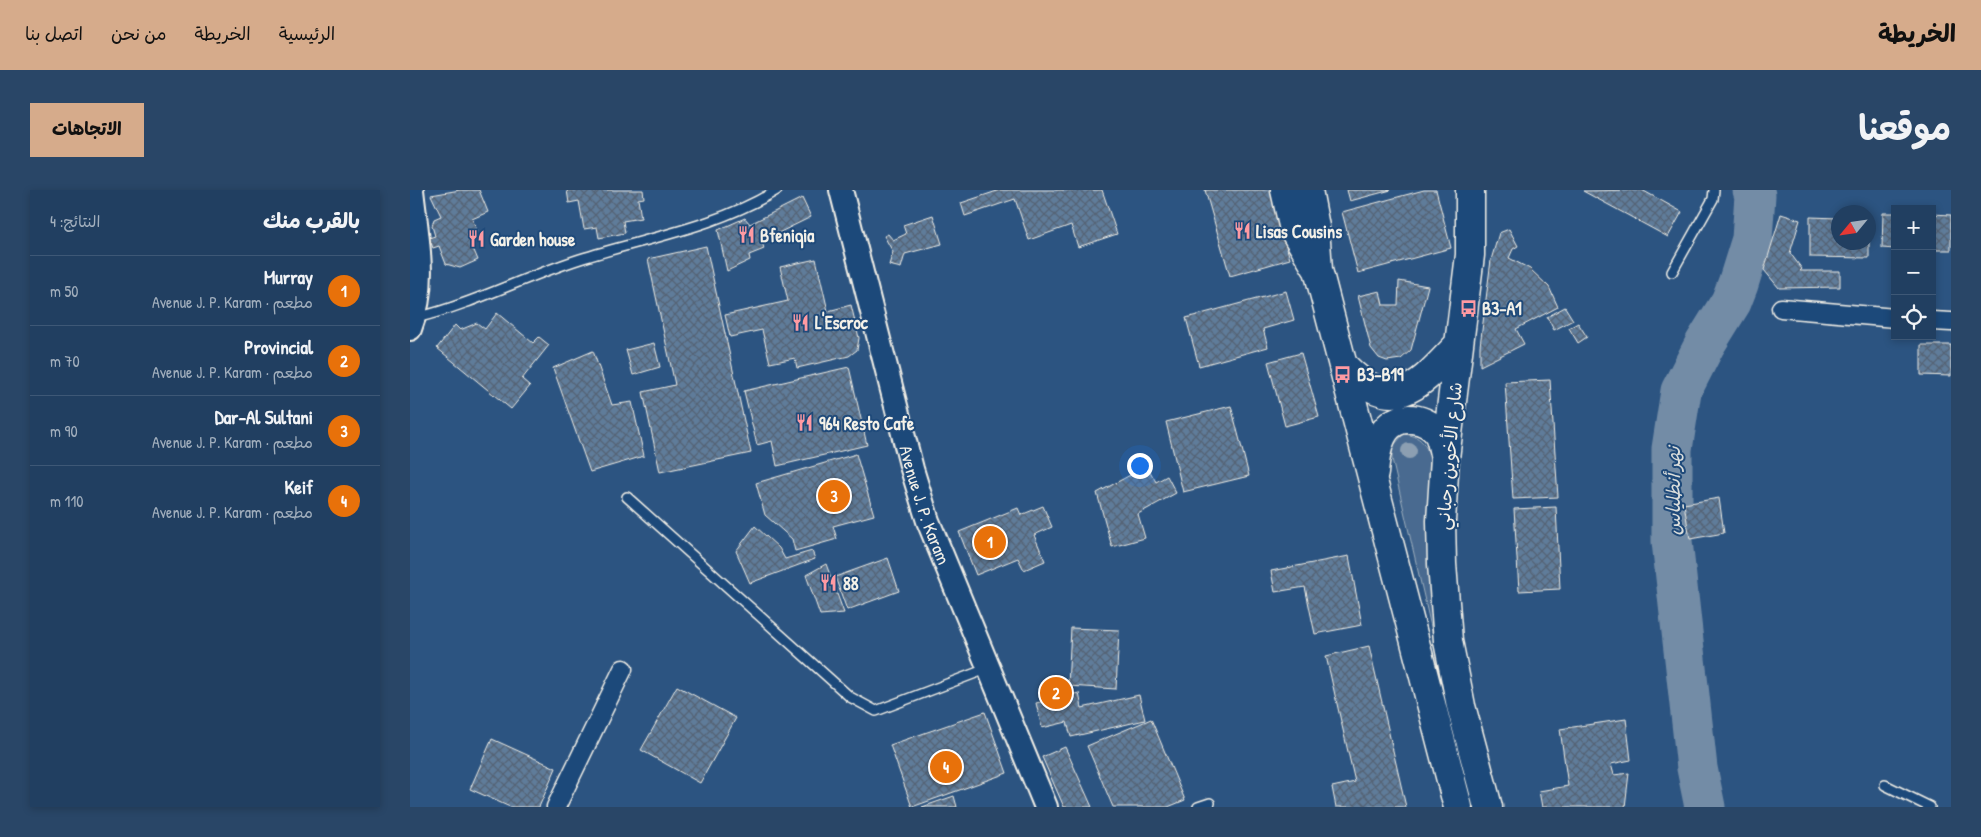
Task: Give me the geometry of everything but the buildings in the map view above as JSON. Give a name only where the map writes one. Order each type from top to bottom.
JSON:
[{"type":"highway","points":[[1285,190],[1294,230],[1318,270]]},
{"type":"highway","points":[[1308,190],[1316,227],[1318,270],[1458,807]]},
{"type":"highway","name":"شارع الأخوين رحباني","points":[[1470,190],[1470,255],[1445,458],[1442,530],[1448,641],[1461,706],[1488,807]]},
{"type":"highway","points":[[1344,366],[1360,383],[1372,390],[1381,393],[1393,393],[1419,382],[1459,344]]},
{"type":"highway","points":[[1373,478],[1375,458],[1382,435],[1398,420],[1419,420],[1427,424],[1439,436],[1445,458]]},
{"type":"street","points":[[411,322],[420,296],[421,271],[412,190]]},
{"type":"street","name":"Avenue J. P. Karam","points":[[840,190],[912,469],[928,521],[1046,807]]},
{"type":"street","points":[[1781,308],[1891,318]]},
{"type":"street","points":[[1936,321],[1951,322]]},
{"type":"street","points":[[556,807],[623,669]]},
{"type":"lane","points":[[411,322],[582,258],[700,226],[777,190]]},
{"type":"lane","points":[[1672,272],[1713,199],[1714,190]]},
{"type":"lane","points":[[627,497],[850,697],[876,711],[989,668]]},
{"type":"lane","points":[[1885,785],[1930,807]]},
{"type":"lane","points":[[1198,807],[1210,803]]},
{"type":"shaded area","points":[[1404,434],[1422,441],[1431,459],[1438,657],[1392,459],[1392,447]]},
{"type":"waterway","name":"نهر أنطلياس","points":[[1705,807],[1697,768],[1672,541],[1672,449],[1681,391],[1705,344],[1731,302],[1738,284],[1752,239],[1755,195],[1753,190]]},
{"type":"place","name":"Lisas Cousins","points":[[1242,231]]},
{"type":"place","name":"Bfeniqia","points":[[746,235]]},
{"type":"place","name":"Garden house","points":[[476,239]]},
{"type":"place","name":"B3-A1","points":[[1468,308]]},
{"type":"place","name":"L'Escroc","points":[[801,322]]},
{"type":"place","name":"B3-B19","points":[[1343,374]]},
{"type":"place","name":"964 Resto Cafe","points":[[805,423]]},
{"type":"place","name":"Dar-Al Sultani","points":[[834,496]]},
{"type":"place","name":"Murray","points":[[990,542]]},
{"type":"place","name":"88","points":[[829,583]]},
{"type":"place","name":"Provincial","points":[[1056,693]]},
{"type":"place","name":"Keif","points":[[946,767]]}]
